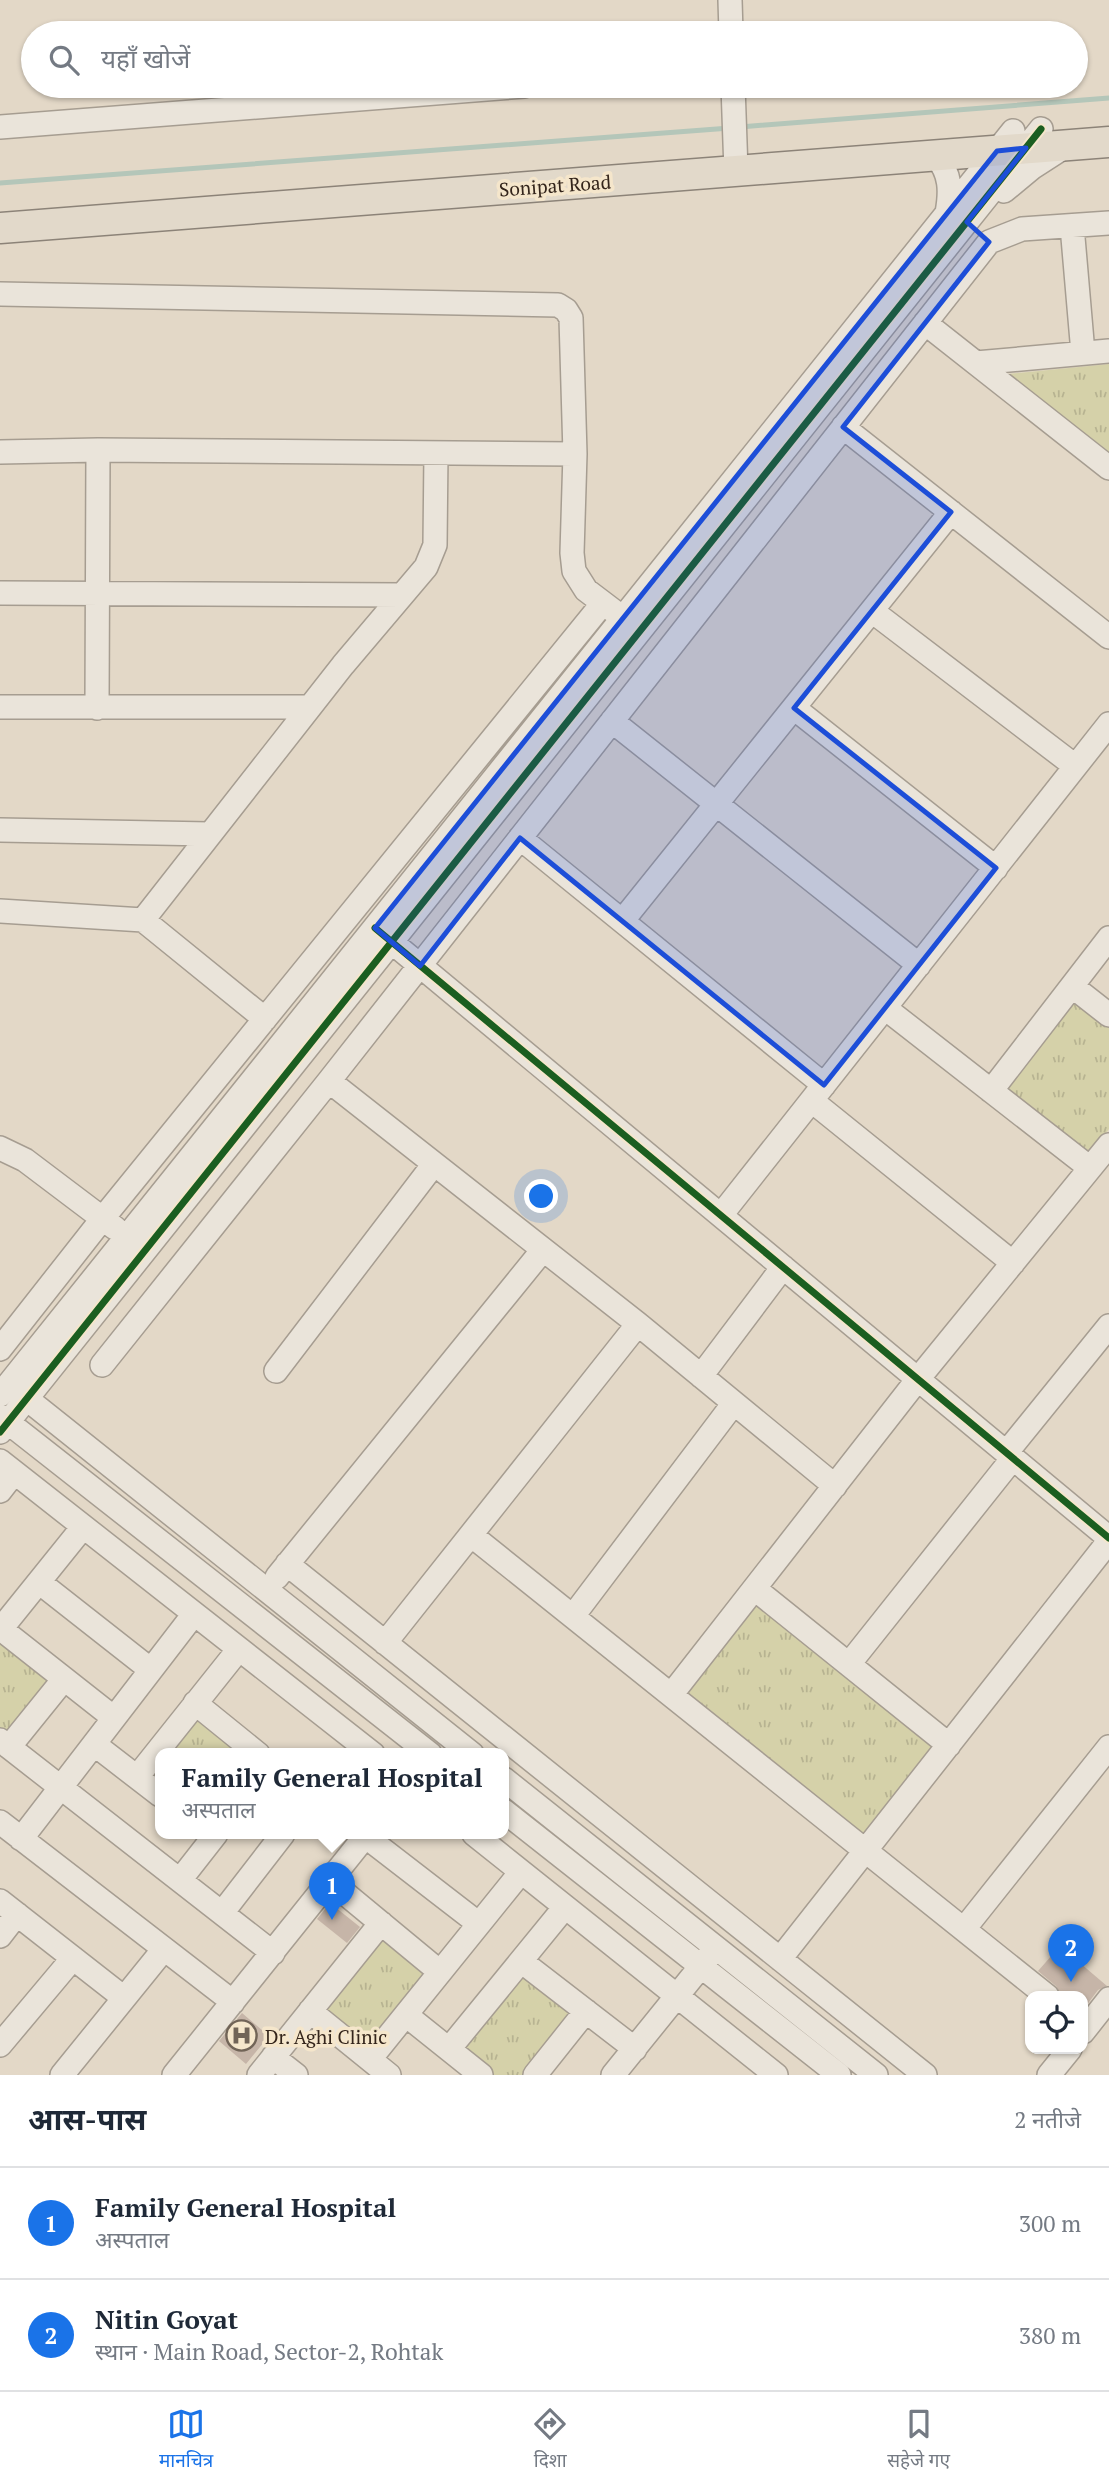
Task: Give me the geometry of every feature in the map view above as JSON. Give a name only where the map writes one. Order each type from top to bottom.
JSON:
[{"type":"main road","name":"Sonipat Road","points":[[0,228],[735,144],[936,156],[1109,124]]},
{"type":"main road","name":"Sonipat Road","points":[[0,209],[735,144],[1019,140],[1067,145],[1109,142]]},
{"type":"street","points":[[730,0],[731,21]]},
{"type":"street","points":[[0,127],[371,98]]},
{"type":"street","points":[[733,98],[735,144]]},
{"type":"street","points":[[12,1393],[383,935],[1019,140]]},
{"type":"street","points":[[422,1748],[3,1423],[12,1393],[127,1237],[383,935],[624,618],[957,218],[1067,145]]},
{"type":"street","points":[[936,156],[945,167],[957,218],[989,242]]},
{"type":"street","points":[[102,1365],[420,966],[989,242],[1022,229],[1109,223]]},
{"type":"street","points":[[1072,226],[1083,353]]},
{"type":"street","points":[[0,295],[558,305],[566,310],[571,318],[575,454],[572,553],[574,571],[586,590],[624,618]]},
{"type":"street","points":[[925,323],[1109,468]]},
{"type":"street","points":[[976,363],[1109,351]]},
{"type":"street","points":[[843,427],[1109,637]]},
{"type":"street","points":[[0,453],[98,450],[575,454]]},
{"type":"street","points":[[97,708],[98,450]]},
{"type":"street","points":[[143,920],[309,707],[426,567],[435,545],[436,453]]},
{"type":"street","points":[[623,920],[951,512]]},
{"type":"street","points":[[0,593],[402,595]]},
{"type":"street","points":[[0,1349],[603,603]]},
{"type":"street","points":[[872,611],[1076,766]]},
{"type":"street","points":[[0,707],[309,707]]},
{"type":"street","points":[[794,708],[996,867]]},
{"type":"street","points":[[612,721],[919,965]]},
{"type":"street","points":[[721,1215],[1109,724]]},
{"type":"street","points":[[0,830],[208,834]]},
{"type":"street","points":[[520,838],[623,920],[1013,1263]]},
{"type":"street","points":[[0,911],[143,920],[265,1019]]},
{"type":"street","points":[[383,935],[1109,1539],[780,1959]]},
{"type":"street","points":[[991,1091],[1109,938]]},
{"type":"street","points":[[1072,986],[1109,1015]]},
{"type":"street","points":[[885,1008],[1090,1168]]},
{"type":"street","points":[[329,1081],[638,1324],[835,1486]]},
{"type":"street","points":[[671,1695],[918,1380],[1109,1145]]},
{"type":"street","points":[[0,1148],[26,1160],[127,1237]]},
{"type":"street","points":[[276,1371],[434,1164]]},
{"type":"street","points":[[266,1590],[542,1251]]},
{"type":"street","points":[[701,1376],[783,1267]]},
{"type":"street","points":[[385,1643],[638,1324]]},
{"type":"street","points":[[849,1664],[1010,1455],[1101,1352],[1109,1326]]},
{"type":"street","points":[[12,1393],[465,1748]]},
{"type":"street","points":[[573,1616],[734,1403]]},
{"type":"street","points":[[0,1491],[7,1467],[239,1649],[357,1748]]},
{"type":"street","points":[[83,1527],[1,1629],[114,1718]]},
{"type":"street","points":[[471,1535],[1041,1991]]},
{"type":"street","points":[[287,1564],[925,2075]]},
{"type":"street","points":[[39,1582],[151,1670]]},
{"type":"street","points":[[755,1589],[949,1745]]},
{"type":"street","points":[[21,1839],[194,1614]]},
{"type":"street","points":[[159,1748],[239,1649]]},
{"type":"street","points":[[64,1679],[5,1744],[273,1952]]},
{"type":"street","points":[[195,1703],[251,1748]]},
{"type":"street","points":[[435,1748],[447,1733]]},
{"type":"street","points":[[94,1744],[155,1792]]},
{"type":"street","points":[[964,1929],[1109,1747]]},
{"type":"street","points":[[136,1777],[155,1753]]},
{"type":"street","points":[[509,1784],[876,2075]]},
{"type":"street","points":[[509,1816],[839,2075]]},
{"type":"street","points":[[0,1822],[233,2002]]},
{"type":"street","points":[[180,1880],[211,1839]]},
{"type":"street","points":[[222,1913],[280,1839]]},
{"type":"street","points":[[181,2073],[233,2002],[363,1839]]},
{"type":"street","points":[[371,1839],[479,1924]]},
{"type":"street","points":[[480,1839],[777,2075],[801,2045]]},
{"type":"street","points":[[370,2059],[521,1872]]},
{"type":"street","points":[[330,1881],[440,1972]]},
{"type":"street","points":[[0,1936],[9,1907],[124,1998]]},
{"type":"street","points":[[449,2049],[565,1907]]},
{"type":"street","points":[[296,2075],[266,2066],[380,1923]]},
{"type":"street","points":[[614,2075],[716,1948]]},
{"type":"street","points":[[62,2075],[164,1949]]},
{"type":"street","points":[[0,2045],[73,1958]]},
{"type":"street","points":[[521,1961],[635,2049]]},
{"type":"street","points":[[1088,2023],[1109,1999]]},
{"type":"street","points":[[310,2011],[389,2075]]},
{"type":"street","points":[[535,2075],[586,2011]]},
{"type":"street","points":[[406,2015],[481,2075]]},
{"type":"street","points":[[1049,2075],[1066,2054]]},
{"type":"highlighted area","points":[[1026,148],[967,222],[989,242],[843,427],[951,512],[794,708],[996,868],[824,1085],[520,838],[420,966],[375,928],[997,151]]},
{"type":"green space","points":[[1109,364],[1109,452],[1008,374]]},
{"type":"green space","points":[[1073,999],[1109,1026],[1109,1129],[1090,1154],[1004,1089]]},
{"type":"green space","points":[[757,1603],[936,1746],[863,1835],[684,1693]]},
{"type":"green space","points":[[3,1641],[53,1681],[7,1737],[0,1731],[0,1645]]},
{"type":"green space","points":[[197,1716],[237,1748],[172,1748]]},
{"type":"green space","points":[[381,1933],[429,1973],[367,2049],[318,2010]]},
{"type":"green space","points":[[521,1971],[573,2014],[523,2075],[491,2075],[458,2048]]},
{"type":"building","points":[[330,1903],[360,1927],[347,1943],[317,1919]]},
{"type":"building","points":[[1060,1946],[1107,1986],[1098,1990],[1088,2003],[1088,1991],[1058,1991],[1038,1971]]},
{"type":"building","points":[[242,2013],[269,2036],[246,2064],[219,2041]]},
{"type":"waterway","points":[[740,127],[1109,98]]},
{"type":"waterway","points":[[0,183],[730,128]]},
{"type":"cycle path","points":[[0,1432],[1041,129]]},
{"type":"cycle path","points":[[375,928],[1109,1538]]},
{"type":"place","name":"Family General Hospital","points":[[332,1920]]},
{"type":"place","name":"Nitin Goyat","points":[[1071,1982]]},
{"type":"place","name":"Dr. Aghi Clinic","points":[[242,2036]]}]
